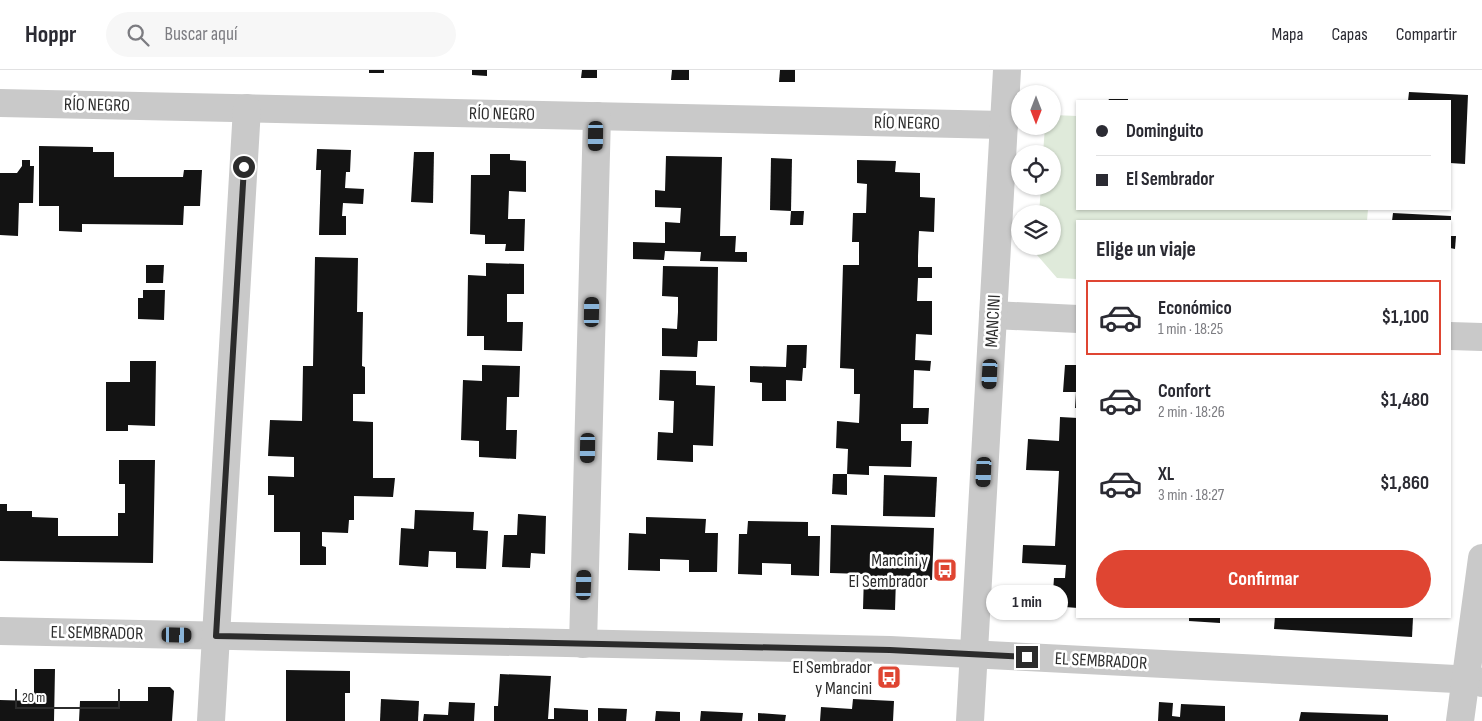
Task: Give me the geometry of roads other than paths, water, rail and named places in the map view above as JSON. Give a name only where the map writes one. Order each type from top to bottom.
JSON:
[{"type":"street","name":"MANCINI","points":[[970,721],[1007,70]]},
{"type":"street","name":"RÍO NEGRO","points":[[0,103],[1004,125]]},
{"type":"street","points":[[211,721],[247,108]]},
{"type":"street","points":[[583,644],[597,116]]},
{"type":"street","points":[[993,315],[1076,319]]},
{"type":"street","points":[[1451,336],[1482,337]]},
{"type":"street","points":[[1460,721],[1474,682],[1482,558]]},
{"type":"street","name":"EL SEMBRADOR","points":[[0,631],[890,650],[1474,682]]},
{"type":"place","name":"Mancini y El Sembrador","points":[[945,570]]},
{"type":"place","name":"El Sembrador y Mancini","points":[[889,677]]}]
